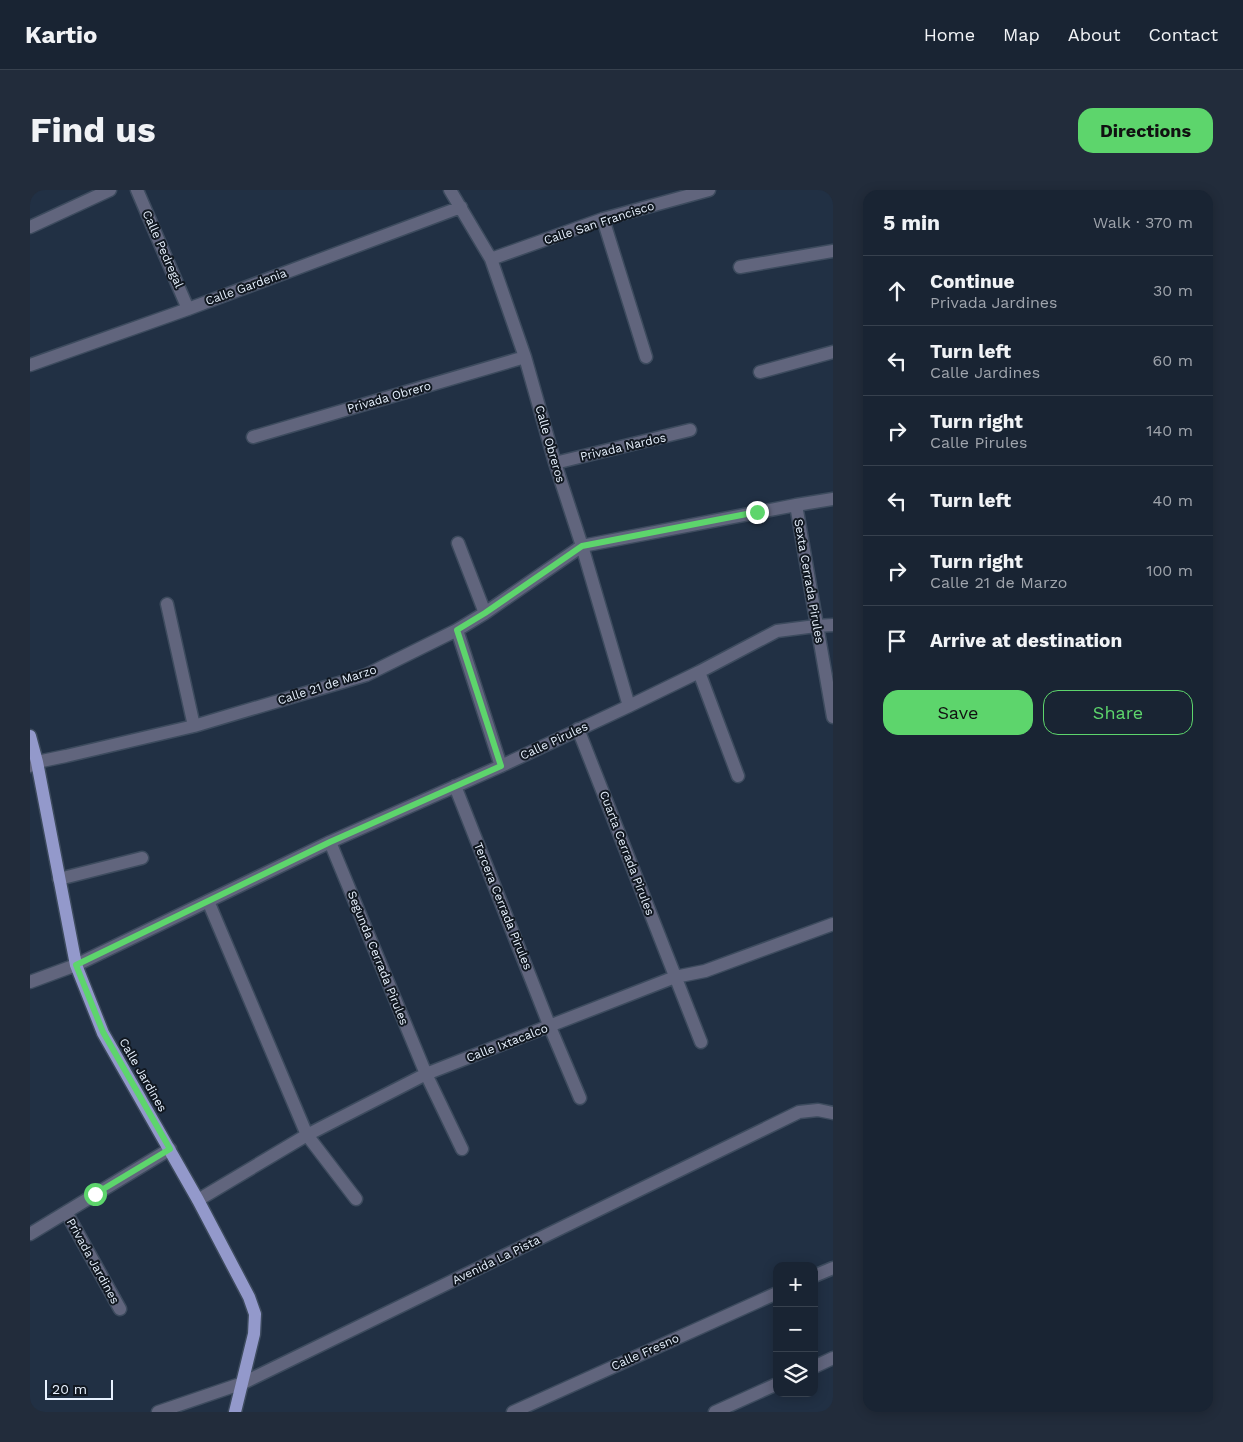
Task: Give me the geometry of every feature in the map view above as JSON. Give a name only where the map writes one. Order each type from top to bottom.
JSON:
[{"type":"main road","name":"Calle Jardines","points":[[30,736],[34,764],[76,965],[103,1032],[198,1200],[249,1298],[255,1314],[254,1334],[235,1412]]},
{"type":"street","points":[[30,227],[110,190]]},
{"type":"street","name":"Calle Pedregal","points":[[137,190],[188,309]]},
{"type":"street","name":"Calle Obreros","points":[[450,190],[491,259],[526,358],[555,463],[582,546],[629,706]]},
{"type":"street","name":"Calle San Francisco","points":[[491,259],[603,219],[709,190]]},
{"type":"street","name":"Calle Gardenia","points":[[30,365],[188,309],[461,207]]},
{"type":"street","points":[[603,219],[646,357]]},
{"type":"street","points":[[740,267],[833,251]]},
{"type":"street","points":[[760,372],[833,352]]},
{"type":"street","name":"Privada Obrero","points":[[253,437],[526,358]]},
{"type":"street","name":"Privada Nardos","points":[[555,463],[690,430]]},
{"type":"street","name":"Calle 21 de Marzo","points":[[34,764],[194,726],[366,675],[457,630],[485,613],[582,546],[796,505],[833,500]]},
{"type":"street","name":"Sexta Cerrada Pirules","points":[[796,505],[833,717]]},
{"type":"street","points":[[458,543],[485,613]]},
{"type":"street","points":[[167,604],[194,726]]},
{"type":"street","name":"Calle Pirules","points":[[30,982],[76,965],[330,842],[501,766],[629,706],[699,672],[776,631],[833,625]]},
{"type":"street","points":[[457,630],[501,766]]},
{"type":"street","points":[[699,672],[738,776]]},
{"type":"street","name":"Cuarta Cerrada Pirules","points":[[578,729],[701,1042]]},
{"type":"street","name":"Tercera Cerrada Pirules","points":[[455,786],[580,1098]]},
{"type":"street","name":"Segunda Cerrada Pirules","points":[[330,842],[426,1074],[462,1149]]},
{"type":"street","points":[[59,879],[142,858]]},
{"type":"street","points":[[208,901],[307,1135],[356,1199]]},
{"type":"street","name":"Calle Ixtacalco","points":[[198,1200],[307,1135],[426,1074],[675,977],[705,971],[833,924]]},
{"type":"street","name":"Avenida La Pista","points":[[158,1412],[243,1384],[799,1112],[818,1110],[833,1113]]},
{"type":"street","name":"Privada Jardines","points":[[30,1234],[170,1149]]},
{"type":"street","name":"Privada Jardines","points":[[66,1212],[120,1309]]},
{"type":"street","points":[[818,1274],[833,1268]]},
{"type":"street","name":"Calle Fresno","points":[[513,1412],[773,1295]]},
{"type":"street","points":[[818,1365],[833,1358]]},
{"type":"street","points":[[715,1412],[773,1386]]},
{"type":"route","points":[[95,1194],[170,1149],[103,1032],[76,965],[330,842],[501,766],[457,630],[485,613],[582,546],[757,512]]}]
